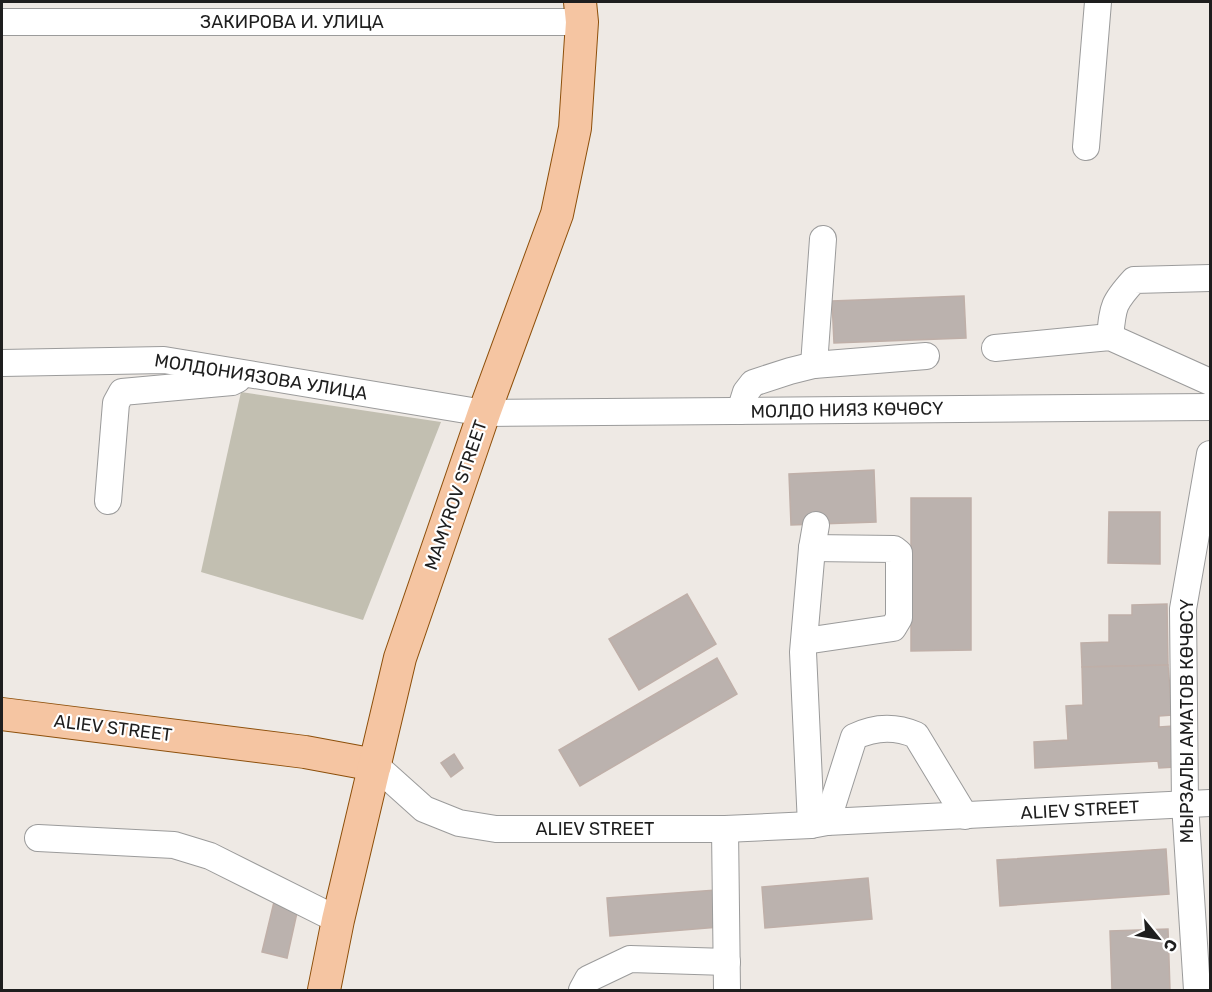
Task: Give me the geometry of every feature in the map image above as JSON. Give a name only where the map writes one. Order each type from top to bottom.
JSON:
[{"type":"main road","name":"MAMYROV STREET","points":[[324,990],[338,920],[400,658],[484,413],[556,214],[575,128],[581,12]]},
{"type":"main road","name":"ALIEV STREET","points":[[2,714],[305,752],[375,765]]},
{"type":"street","points":[[1086,147],[1098,2]]},
{"type":"street","name":"ЗАКИРОВА И. УЛИЦА","points":[[2,22],[581,12]]},
{"type":"street","points":[[814,365],[823,239]]},
{"type":"street","points":[[1110,337],[1116,300],[1134,280],[1210,278]]},
{"type":"street","points":[[994,348],[1110,337],[1210,382]]},
{"type":"street","points":[[740,411],[746,392],[753,383],[814,365],[926,356]]},
{"type":"street","name":"МОЛДОНИЯЗОВА УЛИЦА","points":[[2,363],[164,360],[484,413]]},
{"type":"street","points":[[108,501],[117,403],[122,392],[232,382],[252,374]]},
{"type":"street","name":"МОЛДО НИЯЗ КӨЧӨСҮ","points":[[484,413],[1210,407]]},
{"type":"street","name":"МЫРЗАЛЫ АМАТОВ КӨЧӨСҮ","points":[[1197,990],[1185,804],[1183,609],[1210,454]]},
{"type":"street","points":[[805,641],[893,628],[899,618],[899,553],[894,549],[814,537],[803,652],[819,823]]},
{"type":"street","points":[[819,823],[854,737],[869,729],[902,729],[916,735],[965,816]]},
{"type":"street","name":"ALIEV STREET","points":[[375,765],[424,809],[459,823],[496,829],[725,829],[1210,803]]},
{"type":"street","points":[[725,829],[727,990]]},
{"type":"street","points":[[38,838],[174,845],[210,856],[338,920]]},
{"type":"street","points":[[582,990],[588,979],[630,959],[727,962]]},
{"type":"shaded area","points":[[241,392],[441,422],[363,620],[201,572]]},
{"type":"building","points":[[964,296],[966,338],[834,343],[832,301]]},
{"type":"building","points":[[874,470],[876,522],[791,525],[789,474]]},
{"type":"building","points":[[911,498],[971,498],[971,650],[911,651]]},
{"type":"building","points":[[1109,512],[1160,512],[1160,564],[1108,563]]},
{"type":"building","points":[[687,594],[716,644],[639,690],[609,639]]},
{"type":"building","points":[[1167,604],[1168,665],[1082,667],[1081,643],[1109,642],[1109,615],[1132,615],[1132,605]]},
{"type":"building","points":[[717,658],[737,694],[580,786],[559,750]]},
{"type":"building","points":[[1168,665],[1172,715],[1159,716],[1159,727],[1173,726],[1175,767],[1159,768],[1158,761],[1035,768],[1034,742],[1068,740],[1066,706],[1083,705],[1082,667]]},
{"type":"building","points":[[454,754],[463,768],[451,777],[441,763]]},
{"type":"building","points":[[1166,849],[1169,894],[1000,906],[997,860]]},
{"type":"building","points":[[868,878],[872,919],[765,928],[762,887]]},
{"type":"building","points":[[716,890],[719,927],[610,936],[607,898]]},
{"type":"building","points":[[274,902],[298,908],[287,958],[262,952]]},
{"type":"building","points":[[1168,929],[1170,990],[1112,990],[1110,931]]}]
